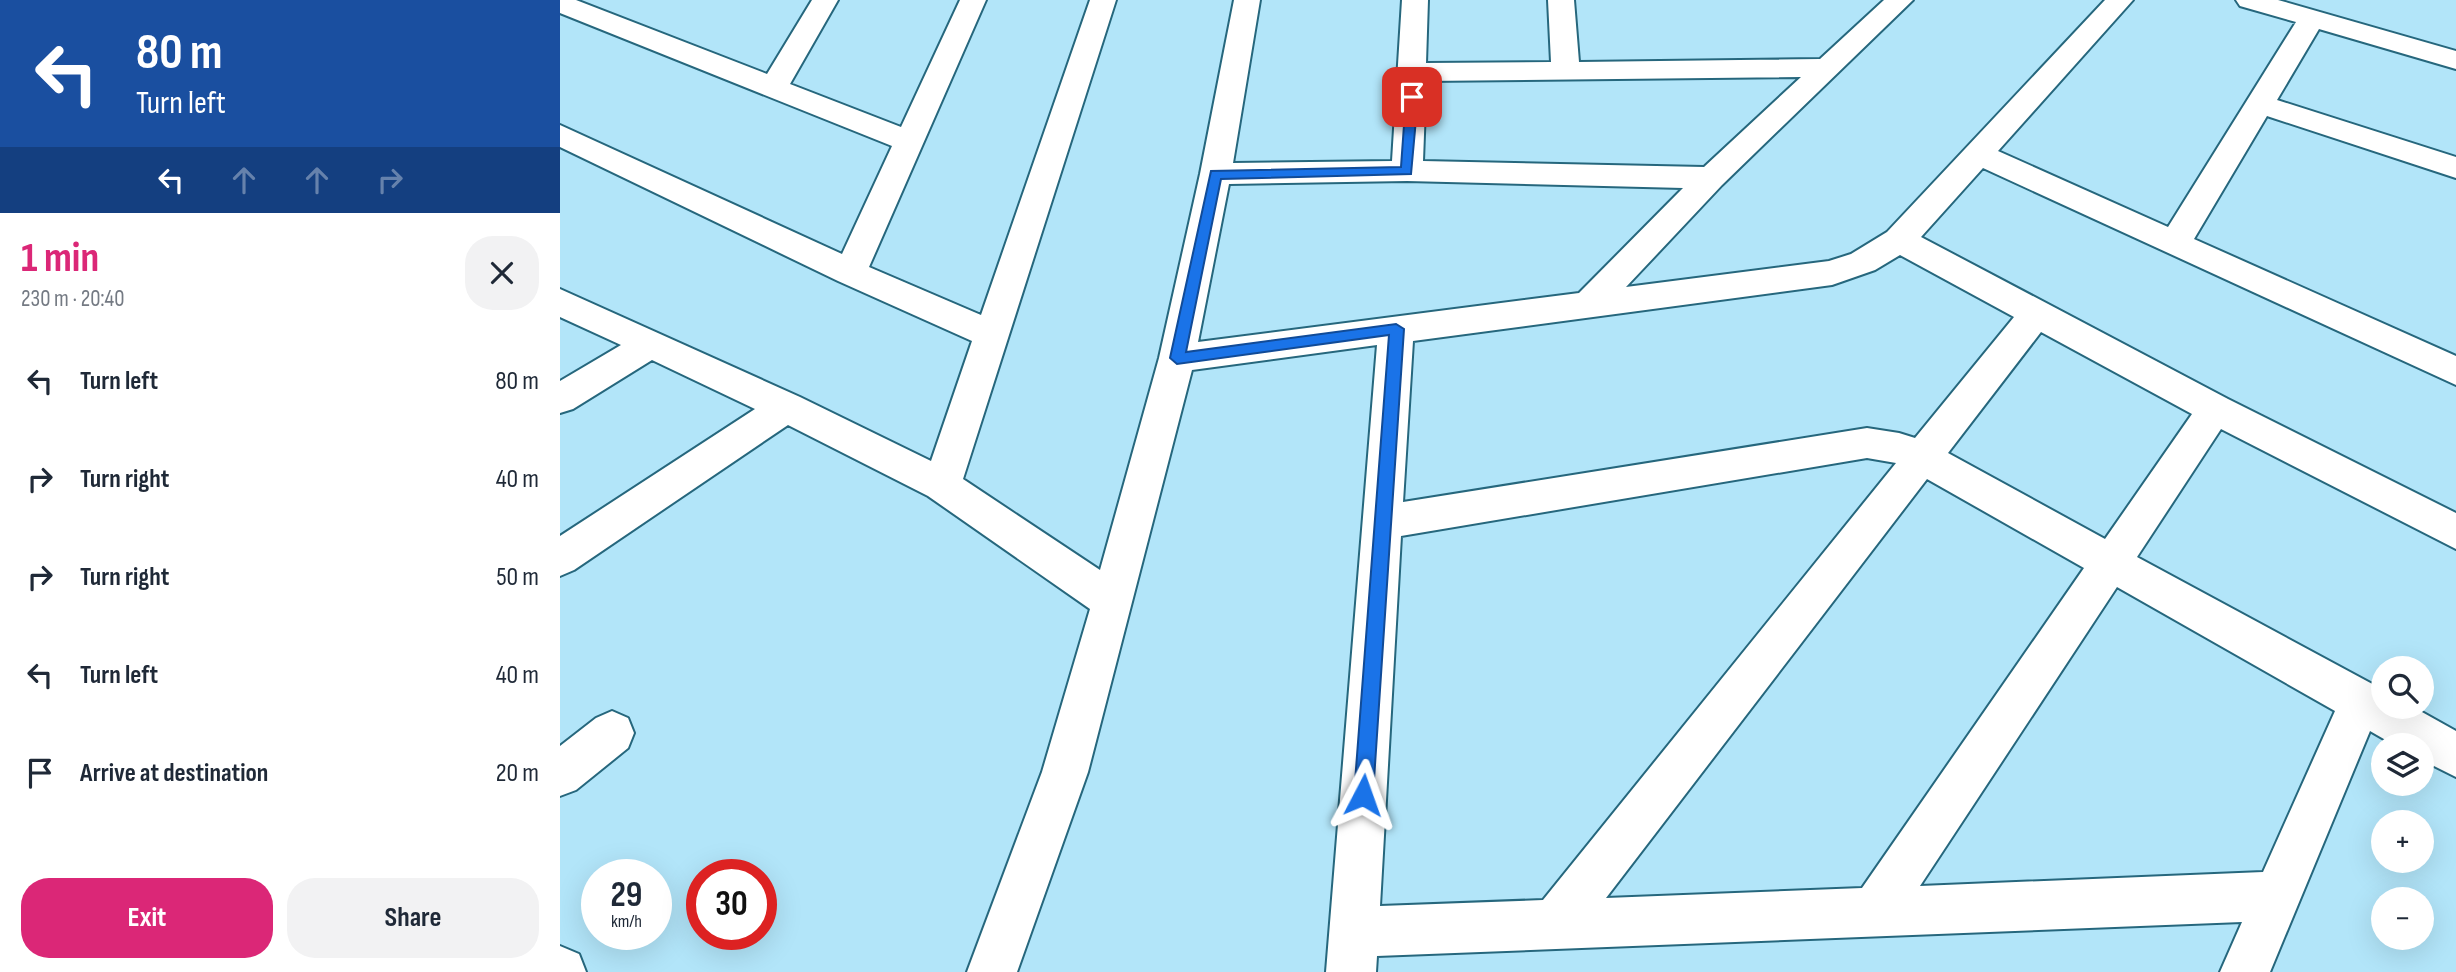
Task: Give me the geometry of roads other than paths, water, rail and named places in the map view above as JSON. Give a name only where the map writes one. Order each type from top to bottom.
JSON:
[{"type":"street","points":[[774,87],[825,0]]},
{"type":"street","points":[[849,272],[973,0]]},
{"type":"street","points":[[942,485],[1103,0]]},
{"type":"street","points":[[992,972],[1065,772],[1177,358],[1216,174],[1247,0]]},
{"type":"street","points":[[1407,171],[1415,0]]},
{"type":"street","points":[[1560,0],[1566,71]]},
{"type":"street","points":[[1589,304],[1711,178],[1900,0]]},
{"type":"street","points":[[1177,358],[1832,273],[1863,262],[1899,240],[2120,0]]},
{"type":"street","points":[[2249,0],[2456,60]]},
{"type":"street","points":[[560,3],[909,141]]},
{"type":"street","points":[[2175,243],[2312,18]]},
{"type":"street","points":[[1413,72],[1829,68]]},
{"type":"street","points":[[2260,104],[2456,168]]},
{"type":"street","points":[[560,135],[849,272],[990,334]]},
{"type":"street","points":[[1978,154],[2456,371]]},
{"type":"street","points":[[1216,174],[1407,171],[1711,178]]},
{"type":"street","points":[[1899,240],[2215,409],[2456,532]]},
{"type":"street","points":[[560,302],[787,407],[942,485],[1112,601]]},
{"type":"street","points":[[1556,923],[2036,313]]},
{"type":"street","points":[[1396,329],[1352,952],[1556,923],[2276,896]]},
{"type":"street","points":[[560,399],[650,344]]},
{"type":"street","points":[[560,558],[787,407]]},
{"type":"street","points":[[1875,911],[2215,409]]},
{"type":"street","points":[[1383,522],[1867,443],[1899,448],[1923,458],[2456,755]]},
{"type":"street","points":[[2245,972],[2361,701]]},
{"type":"street","points":[[560,774],[612,733]]}]
